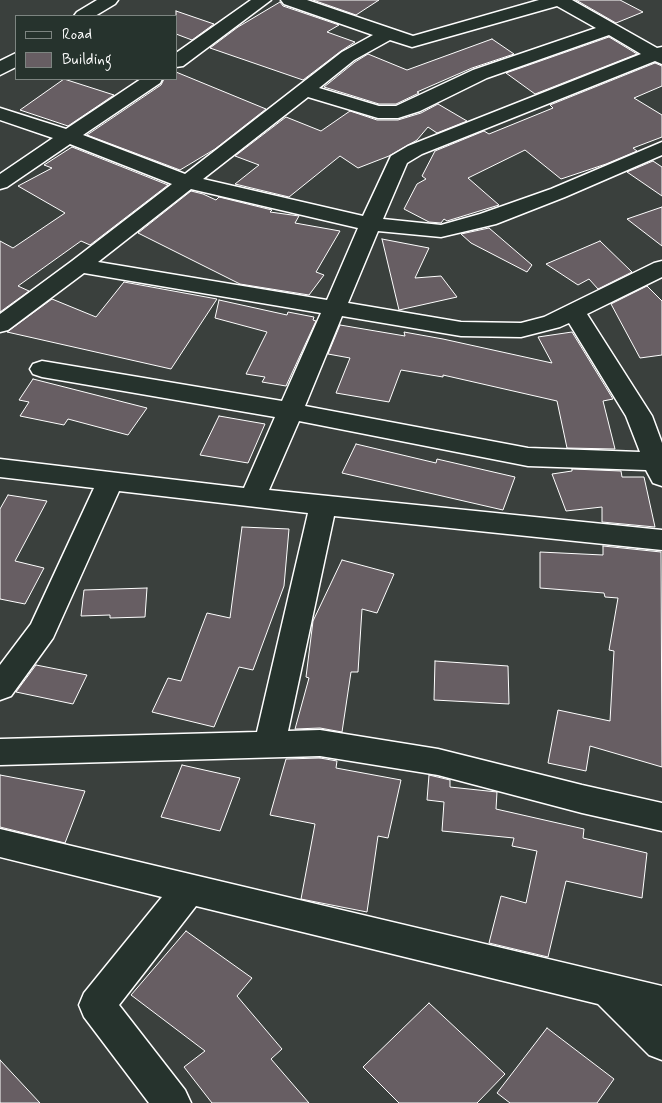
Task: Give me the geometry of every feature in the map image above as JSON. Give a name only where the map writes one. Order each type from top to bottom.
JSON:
[{"type":"street","points":[[85,15],[109,0]]},
{"type":"street","points":[[178,61],[262,0]]},
{"type":"street","points":[[290,0],[412,42],[558,0],[660,55]]},
{"type":"street","points":[[305,90],[378,112],[398,112],[413,107],[480,74],[610,29]]},
{"type":"street","points":[[0,325],[80,266],[348,56],[388,34]]},
{"type":"street","points":[[252,498],[398,160],[415,150],[484,122],[660,55]]},
{"type":"street","points":[[0,69],[15,60]]},
{"type":"street","points":[[0,183],[152,80]]},
{"type":"street","points":[[0,114],[67,136],[187,182],[371,224],[441,230],[488,219],[558,193],[662,148]]},
{"type":"street","points":[[80,266],[460,329],[521,330],[552,322],[662,268]]},
{"type":"street","points":[[42,369],[290,412],[386,432],[528,457],[659,469],[639,416],[574,311]]},
{"type":"street","points":[[0,468],[252,498],[662,540]]},
{"type":"street","points":[[0,688],[43,630],[110,481]]},
{"type":"street","points":[[269,745],[323,505]]},
{"type":"street","points":[[0,752],[320,743],[438,762],[582,799],[662,817]]},
{"type":"street","points":[[0,843],[662,1002]]},
{"type":"street","points":[[172,1103],[96,1005],[190,888]]},
{"type":"street","points":[[607,989],[662,1042]]},
{"type":"building","points":[[313,0],[379,0],[356,15]]},
{"type":"building","points":[[576,0],[620,0],[643,12],[616,23]]},
{"type":"building","points":[[280,2],[283,6],[339,25],[327,32],[355,42],[303,80],[210,48],[238,27]]},
{"type":"building","points":[[176,11],[214,24],[192,40],[178,35],[178,15],[176,15]]},
{"type":"building","points":[[609,37],[637,54],[535,94],[506,73]]},
{"type":"building","points":[[492,39],[514,54],[472,68],[417,92],[419,93],[396,104],[379,104],[324,87],[368,54],[407,70]]},
{"type":"building","points":[[655,63],[662,66],[662,86],[634,98],[662,115],[662,137],[633,148],[637,151],[606,164],[561,179],[525,150],[468,178],[499,205],[447,221],[444,219],[441,223],[429,222],[404,209],[417,184],[426,179],[422,176],[435,151],[484,131],[489,134],[553,108],[550,105]]},
{"type":"building","points":[[178,73],[266,109],[215,149],[180,170],[87,135],[161,85],[164,80],[178,80]]},
{"type":"building","points":[[63,80],[114,95],[68,126],[20,110]]},
{"type":"building","points":[[438,104],[467,121],[437,133],[428,127],[417,140],[389,156],[358,168],[340,156],[289,197],[235,184],[259,165],[235,156],[286,117],[321,131],[350,111],[377,120],[398,120],[421,113]]},
{"type":"building","points":[[72,147],[168,185],[90,245],[81,241],[18,286],[29,291],[0,312],[0,241],[13,248],[65,213],[18,186],[52,168],[44,165]]},
{"type":"building","points":[[653,161],[662,167],[662,196],[627,172]]},
{"type":"building","points":[[191,191],[216,200],[219,197],[272,210],[270,212],[299,216],[295,223],[340,231],[316,272],[324,275],[309,295],[240,284],[138,233]]},
{"type":"building","points":[[662,207],[662,246],[627,219]]},
{"type":"building","points":[[489,228],[532,265],[527,272],[471,243],[461,234]]},
{"type":"building","points":[[382,239],[429,248],[415,278],[441,276],[457,297],[399,310]]},
{"type":"building","points":[[600,241],[632,272],[598,289],[589,279],[578,285],[546,264]]},
{"type":"building","points":[[124,282],[217,299],[171,369],[7,332],[52,299],[96,317]]},
{"type":"building","points":[[647,286],[662,301],[662,355],[640,358],[611,304]]},
{"type":"building","points":[[219,300],[287,315],[288,312],[314,317],[313,320],[316,321],[286,386],[262,382],[265,377],[246,374],[267,332],[215,318]]},
{"type":"building","points":[[340,325],[405,336],[404,332],[552,363],[538,337],[572,332],[613,399],[603,401],[615,449],[567,448],[557,401],[443,375],[443,377],[401,370],[389,402],[336,393],[350,358],[328,354]]},
{"type":"building","points":[[33,379],[147,408],[128,435],[68,419],[64,425],[20,416],[29,402],[19,400]]},
{"type":"building","points":[[219,416],[265,424],[248,463],[200,455]]},
{"type":"building","points":[[356,444],[436,463],[437,459],[515,477],[503,510],[342,473]]},
{"type":"building","points":[[572,469],[621,471],[622,477],[644,477],[655,527],[602,522],[602,507],[566,511],[552,474],[572,471]]},
{"type":"building","points":[[8,495],[47,501],[15,561],[44,568],[25,604],[0,599],[0,509]]},
{"type":"building","points":[[242,527],[289,529],[284,586],[253,670],[239,667],[214,727],[152,712],[168,678],[181,681],[207,613],[230,618]]},
{"type":"building","points":[[603,546],[661,552],[662,767],[590,746],[586,771],[548,763],[558,710],[610,721],[614,651],[609,650],[618,598],[605,597],[604,593],[540,588],[540,552],[603,555]]},
{"type":"building","points":[[342,560],[394,574],[377,613],[362,609],[358,672],[351,672],[342,732],[320,728],[295,729],[309,678],[306,677],[313,621]]},
{"type":"building","points":[[147,588],[145,617],[110,618],[110,615],[81,616],[84,590]]},
{"type":"building","points":[[435,661],[508,666],[509,704],[434,700]]},
{"type":"building","points":[[36,665],[87,675],[73,704],[16,692]]},
{"type":"building","points":[[320,758],[337,761],[336,768],[401,780],[388,838],[378,836],[367,912],[301,899],[315,824],[270,815],[286,759]]},
{"type":"building","points":[[182,765],[240,778],[220,831],[161,817]]},
{"type":"building","points":[[0,775],[85,791],[65,843],[0,827]]},
{"type":"building","points":[[429,775],[450,780],[450,787],[497,792],[496,809],[584,829],[583,838],[647,853],[642,898],[566,881],[548,957],[489,943],[501,896],[526,903],[537,851],[512,846],[514,838],[442,831],[444,802],[427,800]]},
{"type":"building","points":[[186,931],[252,978],[237,996],[282,1049],[271,1059],[309,1103],[212,1103],[184,1067],[205,1051],[131,995]]},
{"type":"building","points":[[429,1003],[505,1074],[477,1103],[399,1103],[363,1067]]},
{"type":"building","points":[[547,1028],[614,1079],[597,1103],[510,1103],[497,1093]]},
{"type":"building","points":[[0,1060],[40,1103],[0,1103]]}]
